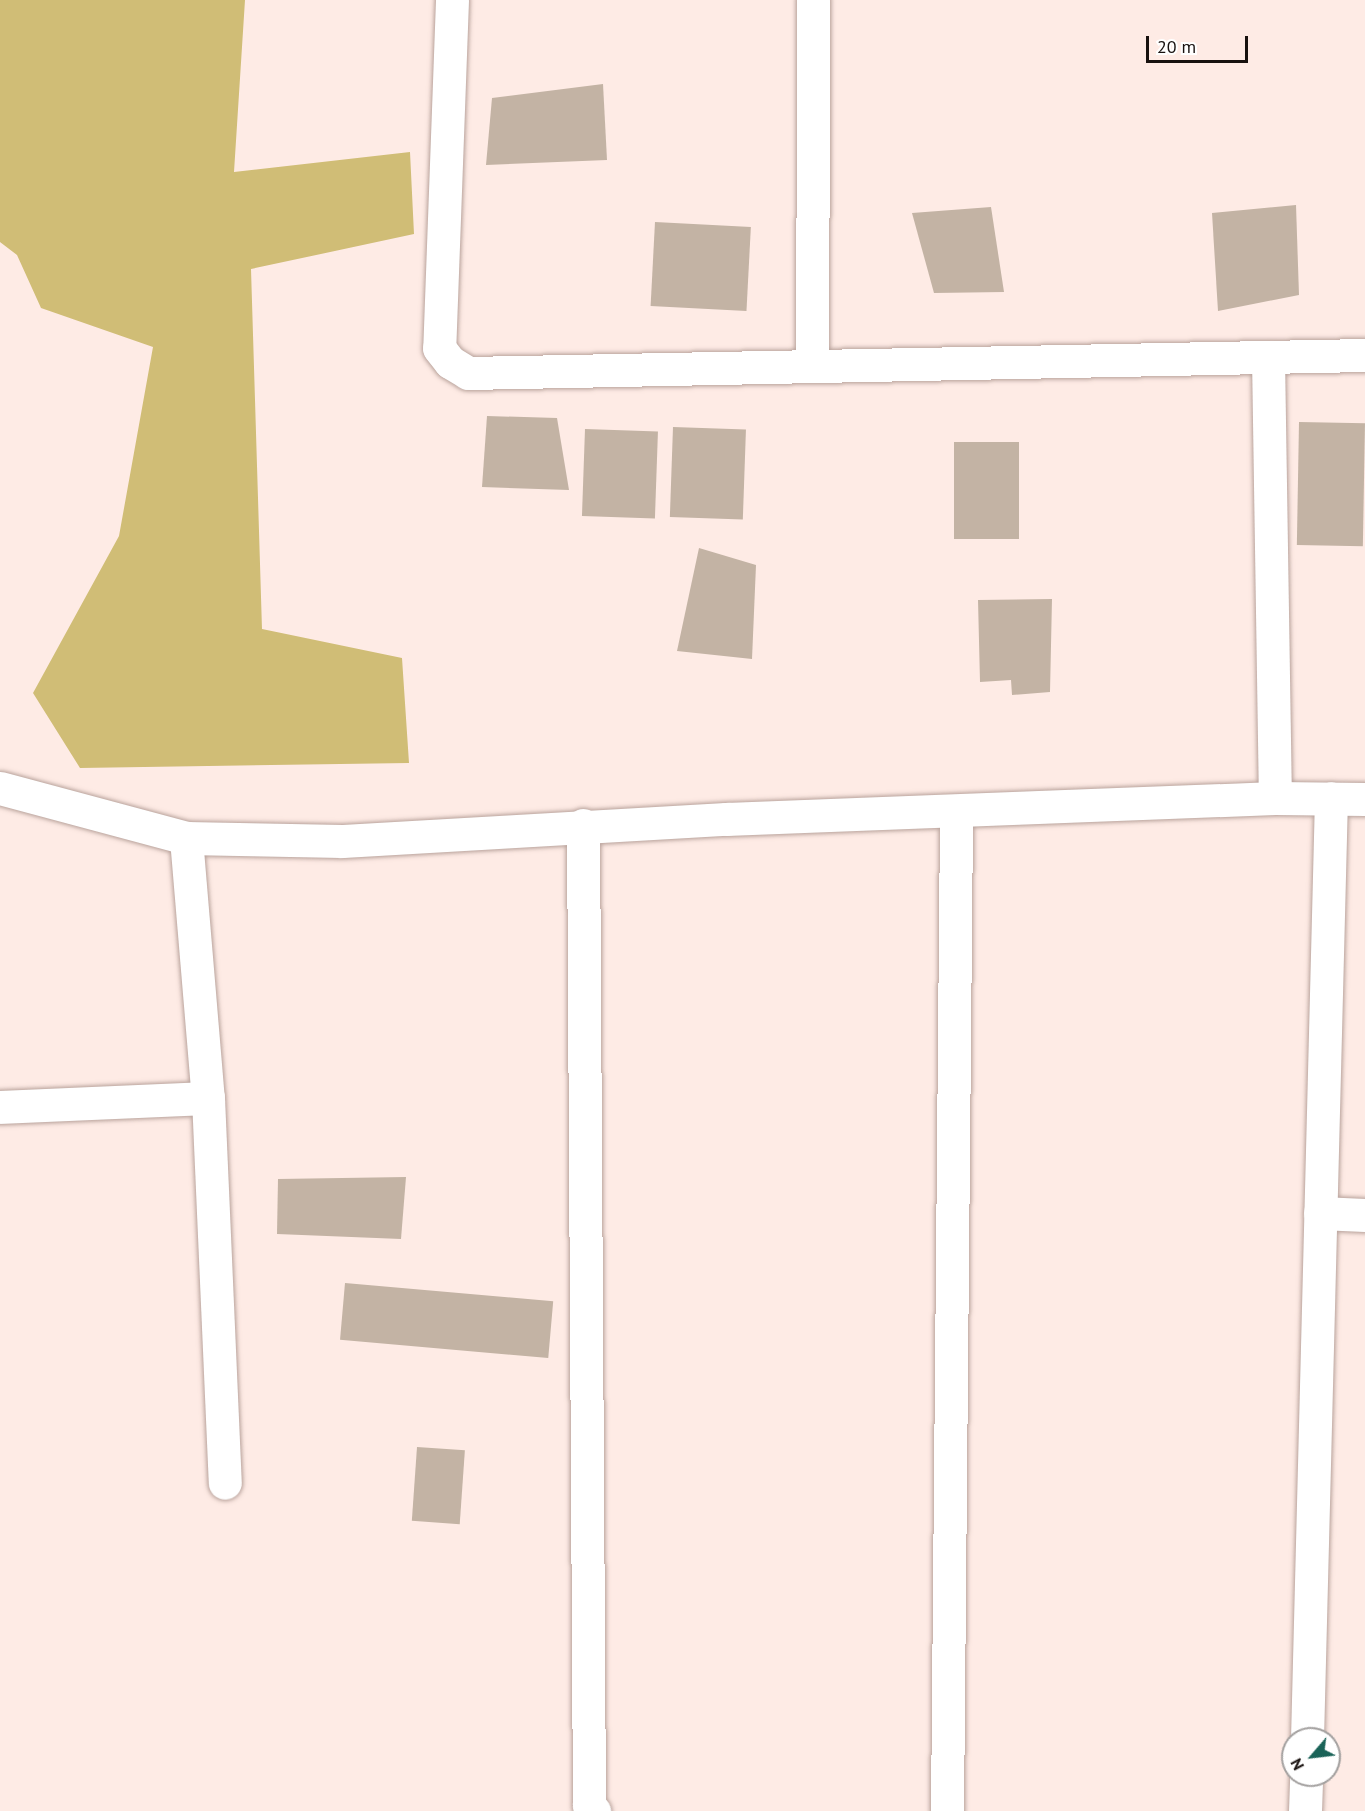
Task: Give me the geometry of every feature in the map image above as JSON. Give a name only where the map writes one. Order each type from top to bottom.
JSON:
[{"type":"street","points":[[452,0],[439,348],[450,362],[468,373],[1365,355]]},
{"type":"street","points":[[812,366],[813,0]]},
{"type":"street","points":[[1268,357],[1275,798]]},
{"type":"street","points":[[0,788],[186,838],[342,841],[583,825],[1275,798],[1365,799]]},
{"type":"street","points":[[1307,1727],[1330,798]]},
{"type":"street","points":[[947,1811],[956,810]]},
{"type":"street","points":[[583,825],[589,1793],[594,1811]]},
{"type":"street","points":[[186,838],[208,1098],[225,1483]]},
{"type":"street","points":[[0,1107],[208,1098]]},
{"type":"street","points":[[1320,1213],[1365,1215]]},
{"type":"street","points":[[1305,1811],[1306,1787]]},
{"type":"shaded area","points":[[0,0],[245,0],[234,172],[410,152],[414,234],[251,269],[262,629],[402,658],[409,763],[80,768],[33,693],[119,536],[153,347],[41,308],[17,255],[0,242]]},
{"type":"building","points":[[603,84],[607,160],[486,165],[492,98]]},
{"type":"building","points":[[1296,205],[1299,295],[1218,311],[1212,213]]},
{"type":"building","points":[[991,207],[1004,292],[934,293],[912,213]]},
{"type":"building","points":[[655,222],[751,227],[746,311],[651,306]]},
{"type":"building","points":[[487,416],[557,418],[569,490],[482,487]]},
{"type":"building","points":[[1299,422],[1365,423],[1363,546],[1297,545]]},
{"type":"building","points":[[673,427],[746,430],[743,519],[670,517]]},
{"type":"building","points":[[585,429],[658,432],[655,518],[582,516]]},
{"type":"building","points":[[954,442],[1019,442],[1019,539],[954,539]]},
{"type":"building","points":[[699,548],[756,565],[752,659],[677,651]]},
{"type":"building","points":[[1052,599],[1050,692],[1012,695],[1011,680],[980,682],[978,600]]},
{"type":"building","points":[[406,1177],[401,1239],[277,1234],[278,1179]]},
{"type":"building","points":[[345,1283],[553,1301],[548,1358],[340,1340]]},
{"type":"building","points":[[417,1447],[465,1450],[460,1524],[412,1521]]}]
